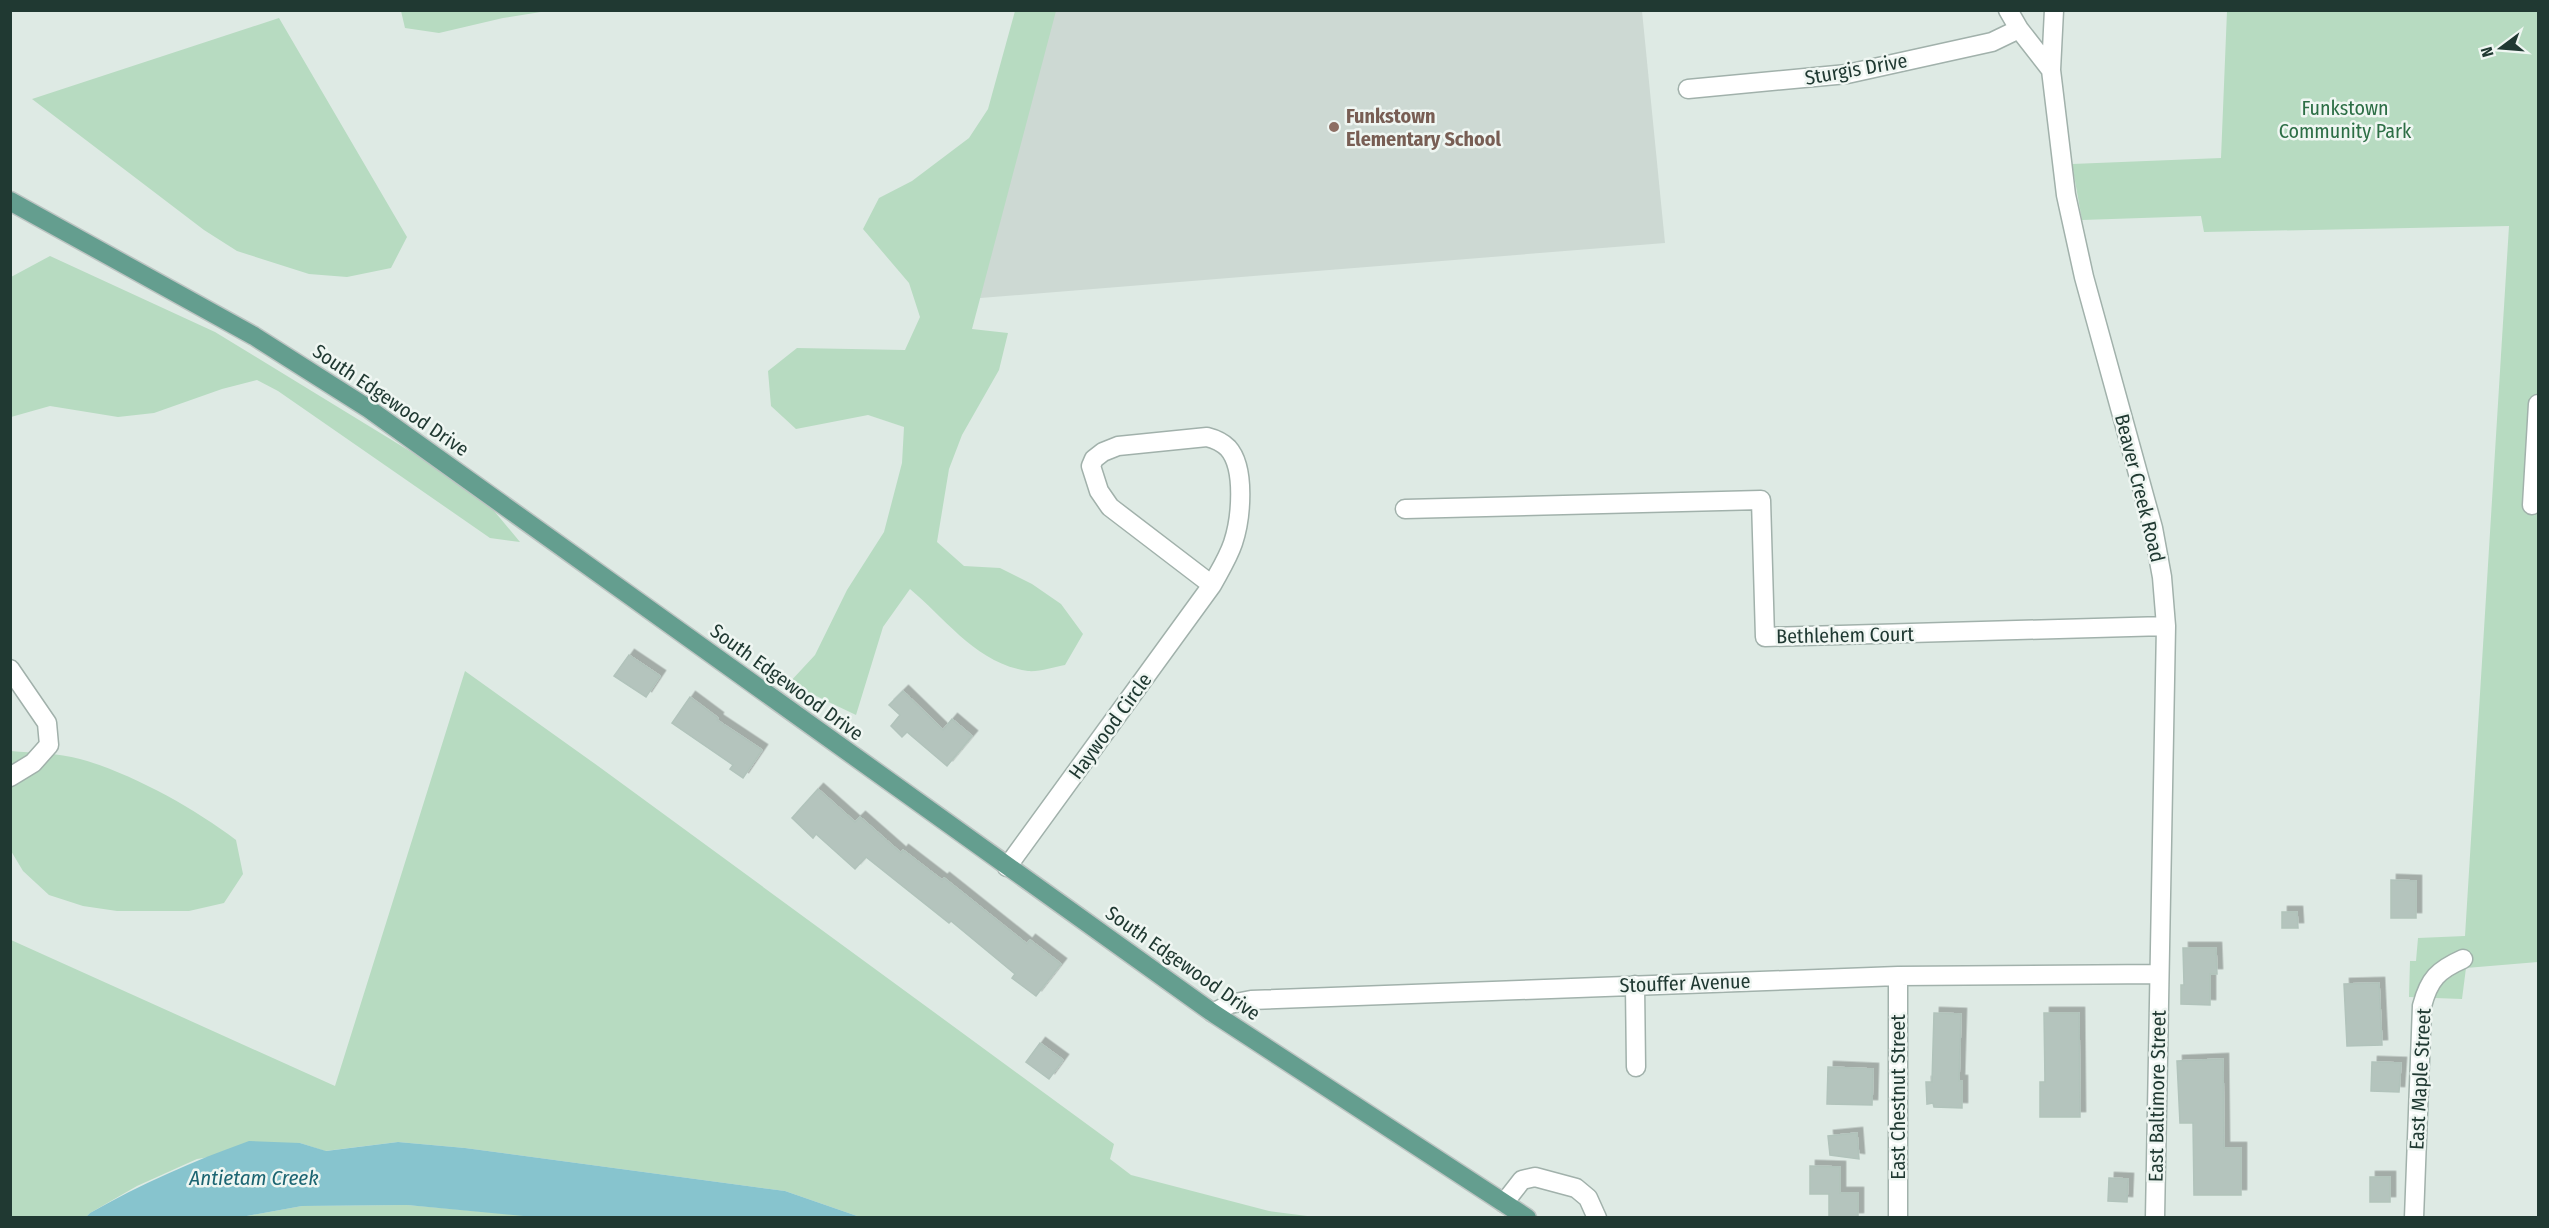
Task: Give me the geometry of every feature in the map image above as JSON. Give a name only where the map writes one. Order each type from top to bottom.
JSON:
[{"type":"main road","name":"South Edgewood Drive","points":[[10,201],[254,336],[369,409],[1213,1013],[1527,1218]]},
{"type":"street","points":[[2008,10],[2019,29],[2051,70]]},
{"type":"street","name":"Beaver Creek Road","points":[[2054,10],[2051,70],[2066,195],[2084,277],[2153,528],[2162,577],[2166,627],[2159,974]]},
{"type":"street","name":"Sturgis Drive","points":[[1688,89],[1847,74],[1992,42],[2019,29]]},
{"type":"street","points":[[2532,505],[2538,404]]},
{"type":"street","name":"Haywood Circle","points":[[1007,867],[1212,585],[1233,543],[1240,510],[1240,482],[1236,462],[1229,449],[1219,441],[1207,437],[1118,446],[1103,452],[1094,459],[1091,466],[1093,477],[1110,507],[1212,585]]},
{"type":"street","name":"Bethlehem Court","points":[[1405,509],[1761,500],[1765,637],[2166,627]]},
{"type":"street","points":[[10,669],[47,723],[49,745],[33,763],[10,777]]},
{"type":"street","name":"East Maple Street","points":[[2414,1218],[2422,1006],[2427,987],[2436,975],[2463,959]]},
{"type":"street","name":"Stouffer Avenue","points":[[1213,1013],[1230,1004],[1251,1000],[1898,976],[2159,974]]},
{"type":"street","name":"East Baltimore Street","points":[[2155,1218],[2159,974]]},
{"type":"street","name":"East Chestnut Street","points":[[1898,976],[1898,1218]]},
{"type":"street","points":[[1635,985],[1636,1067]]},
{"type":"street","points":[[1504,1203],[1522,1180],[1535,1177],[1576,1188],[1588,1198],[1597,1218]]},
{"type":"shaded area","name":"Funkstown Elementary School","points":[[1047,11],[1642,11],[1665,243],[968,299]]},
{"type":"green space","points":[[401,10],[547,11],[503,18],[439,33],[405,28]]},
{"type":"green space","points":[[1015,11],[1056,11],[972,329],[1008,333],[999,370],[962,435],[949,469],[937,542],[964,566],[1000,568],[1032,584],[1061,604],[1083,634],[1065,665],[1032,671],[1010,667],[993,659],[963,639],[910,589],[883,627],[856,715],[789,683],[815,655],[847,590],[884,532],[902,463],[904,427],[868,415],[796,429],[771,406],[768,371],[797,348],[905,350],[920,317],[909,283],[863,229],[879,198],[912,181],[969,138],[988,109]]},
{"type":"green space","name":"Funkstown Community Park","points":[[2227,11],[2538,11],[2538,962],[2466,968],[2462,999],[2409,997],[2410,961],[2416,961],[2418,938],[2465,936],[2509,226],[2204,232],[2201,216],[2082,220],[2072,164],[2221,158]]},
{"type":"green space","points":[[279,18],[407,237],[391,268],[347,277],[309,274],[237,251],[204,230],[32,99]]},
{"type":"green space","points":[[50,256],[215,332],[480,494],[520,542],[490,538],[278,391],[257,380],[222,389],[154,413],[118,417],[50,406],[11,417],[11,277]]},
{"type":"green space","points":[[465,671],[1114,1144],[1110,1159],[1131,1175],[1269,1211],[1315,1217],[860,1217],[785,1191],[465,1148],[398,1142],[325,1151],[300,1143],[197,1159],[137,1186],[86,1217],[11,1218],[11,940],[335,1086]]},
{"type":"green space","points":[[11,751],[72,757],[100,765],[141,782],[201,816],[236,840],[243,874],[224,903],[189,911],[117,911],[83,906],[49,895],[23,871],[11,851]]},
{"type":"green space","points":[[407,1205],[544,1217],[236,1218],[302,1206]]},
{"type":"water","name":"Antietam Creek","points":[[249,1141],[300,1143],[326,1151],[398,1142],[465,1148],[785,1191],[860,1217],[544,1218],[407,1205],[302,1206],[236,1218],[86,1217],[109,1202],[148,1183]]},
{"type":"building","points":[[629,655],[660,676],[646,697],[614,676]]},
{"type":"building","points":[[903,691],[943,730],[952,719],[972,736],[947,766],[907,732],[902,737],[891,726],[900,715],[889,705]]},
{"type":"building","points":[[690,697],[718,718],[717,720],[762,750],[743,778],[730,769],[733,765],[672,723]]},
{"type":"building","points":[[818,789],[855,822],[860,817],[901,853],[903,850],[942,880],[944,878],[1027,944],[1030,940],[1061,964],[1036,996],[1012,978],[1015,974],[951,921],[949,923],[866,857],[855,869],[816,834],[813,838],[792,818]]},
{"type":"building","points":[[2391,880],[2416,881],[2416,918],[2391,918]]},
{"type":"building","points":[[2282,912],[2297,912],[2298,928],[2282,928]]},
{"type":"building","points":[[2183,948],[2216,948],[2217,974],[2210,974],[2210,1005],[2181,1004],[2181,985],[2184,985]]},
{"type":"building","points":[[2379,983],[2382,1045],[2347,1046],[2344,984]]},
{"type":"building","points":[[1934,1013],[1961,1014],[1959,1081],[1962,1081],[1962,1108],[1934,1107],[1933,1103],[1927,1104],[1926,1082],[1932,1082]]},
{"type":"building","points":[[2044,1013],[2079,1013],[2080,1117],[2040,1117],[2040,1082],[2045,1082]]},
{"type":"building","points":[[1040,1043],[1063,1060],[1049,1079],[1026,1062]]},
{"type":"building","points":[[2223,1059],[2224,1148],[2241,1148],[2241,1195],[2194,1195],[2193,1123],[2180,1123],[2177,1061]]},
{"type":"building","points":[[2372,1062],[2401,1063],[2399,1092],[2371,1091]]},
{"type":"building","points":[[1828,1067],[1873,1069],[1872,1105],[1827,1104]]},
{"type":"building","points":[[1857,1133],[1859,1159],[1830,1155],[1828,1136]]},
{"type":"building","points":[[1810,1166],[1840,1167],[1840,1193],[1858,1193],[1858,1218],[1829,1218],[1829,1194],[1810,1194]]},
{"type":"building","points":[[2370,1177],[2390,1177],[2390,1202],[2370,1202]]},
{"type":"building","points":[[2109,1178],[2128,1179],[2127,1202],[2108,1201]]},
{"type":"place","name":"Funkstown Elementary School","points":[[1334,127]]}]
